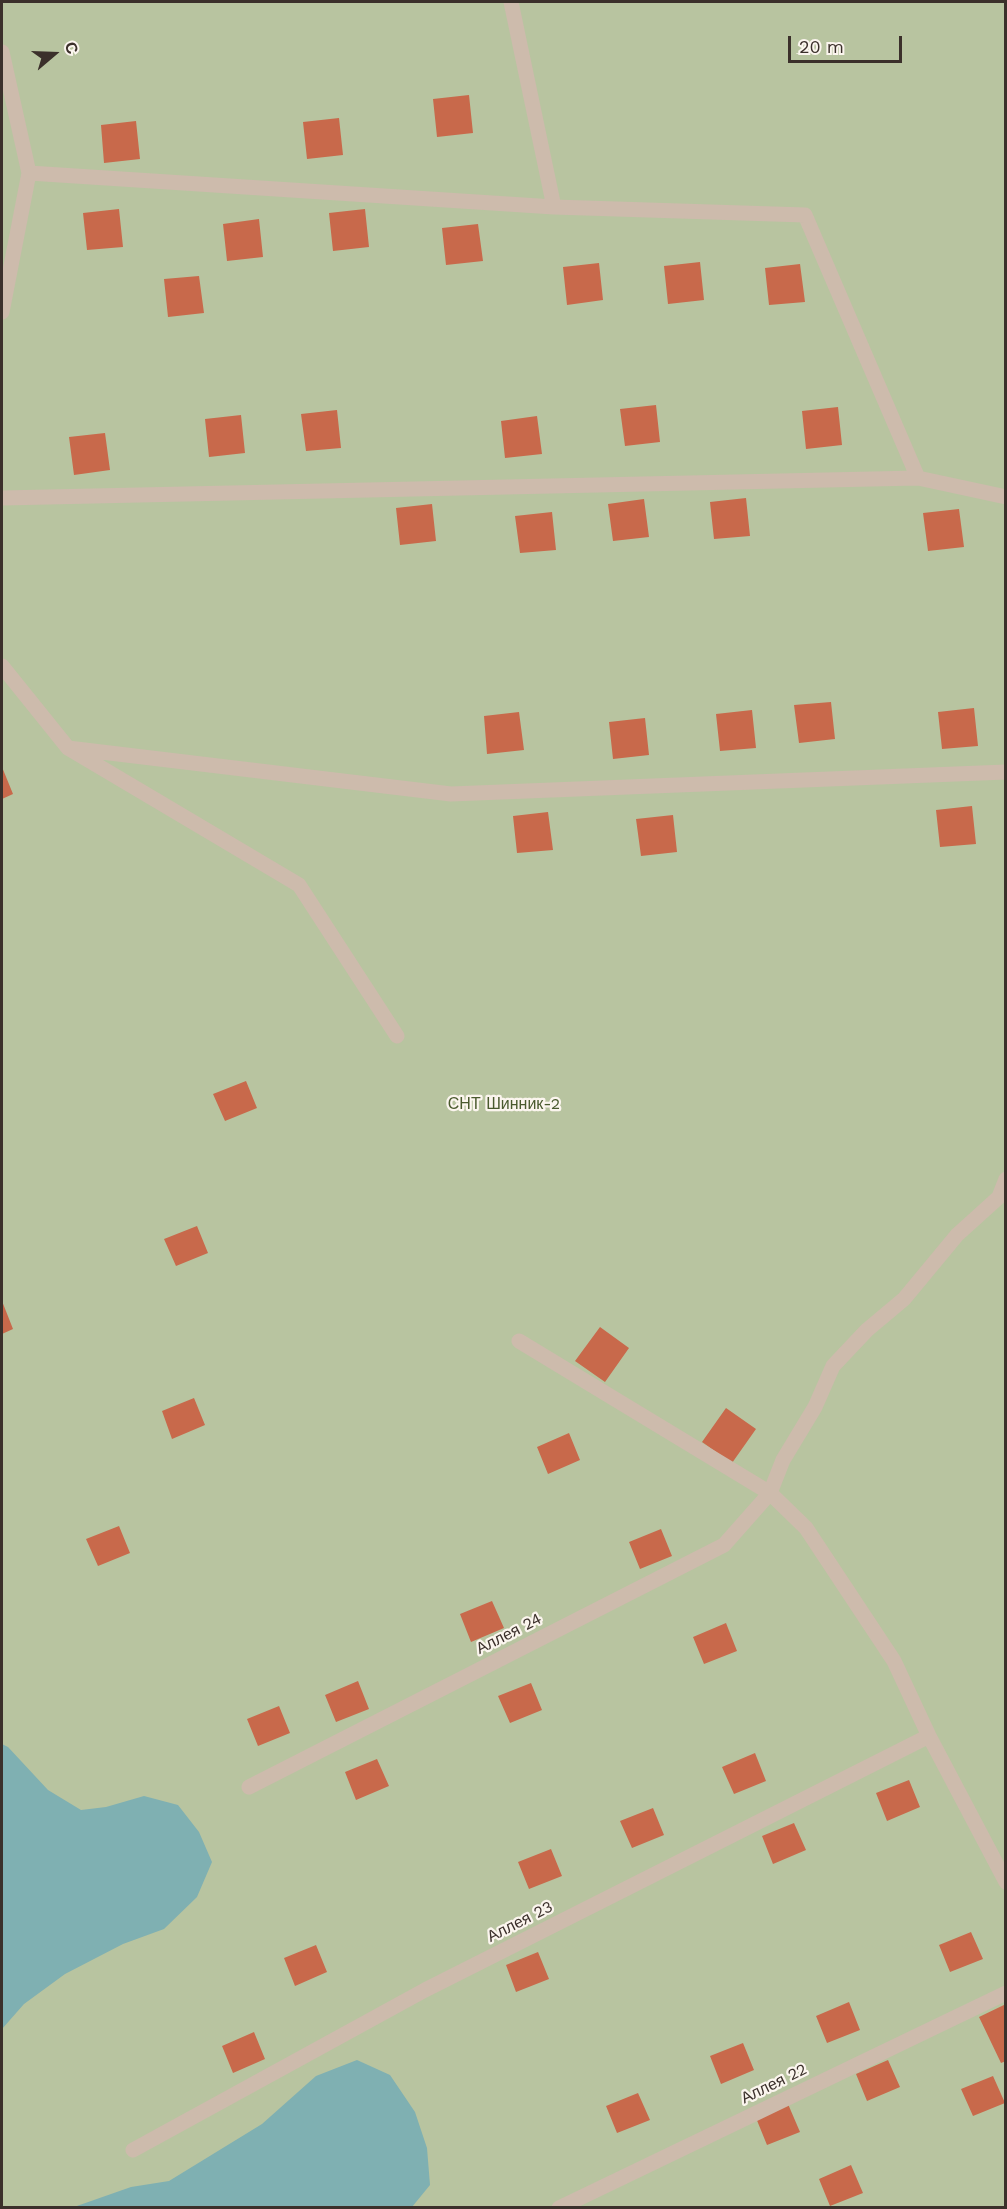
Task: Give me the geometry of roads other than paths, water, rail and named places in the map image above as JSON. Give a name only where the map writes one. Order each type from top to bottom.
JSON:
[{"type":"lane","points":[[511,2],[554,207]]},
{"type":"lane","points":[[2,52],[29,173],[2,312]]},
{"type":"lane","points":[[29,173],[554,207],[805,215],[918,478]]},
{"type":"lane","points":[[2,498],[918,478],[1005,497]]},
{"type":"lane","points":[[2,666],[68,748],[299,885],[397,1036]]},
{"type":"lane","points":[[68,748],[451,794],[1005,772]]},
{"type":"lane","name":"Аллея 24","points":[[249,1787],[724,1545],[770,1493],[783,1460],[816,1407],[833,1366],[867,1330],[904,1299],[957,1236],[999,1197],[1005,1179]]},
{"type":"lane","points":[[519,1341],[770,1493],[806,1528],[894,1661],[929,1736],[1005,1882]]},
{"type":"lane","name":"Аллея 23","points":[[133,2150],[425,1990],[929,1736]]},
{"type":"lane","name":"Аллея 22","points":[[559,2208],[1005,1993]]},
{"type":"water","points":[[2,1744],[8,1747],[48,1790],[81,1810],[106,1807],[144,1796],[178,1805],[199,1832],[212,1862],[197,1897],[164,1929],[123,1944],[65,1974],[24,2004],[2,2029]]},
{"type":"water","points":[[357,2060],[390,2075],[415,2112],[427,2148],[430,2185],[412,2207],[74,2207],[131,2187],[169,2181],[262,2124],[316,2076]]},
{"type":"park label","name":"СНТ Шинник-2","points":[[504,1104]]}]
